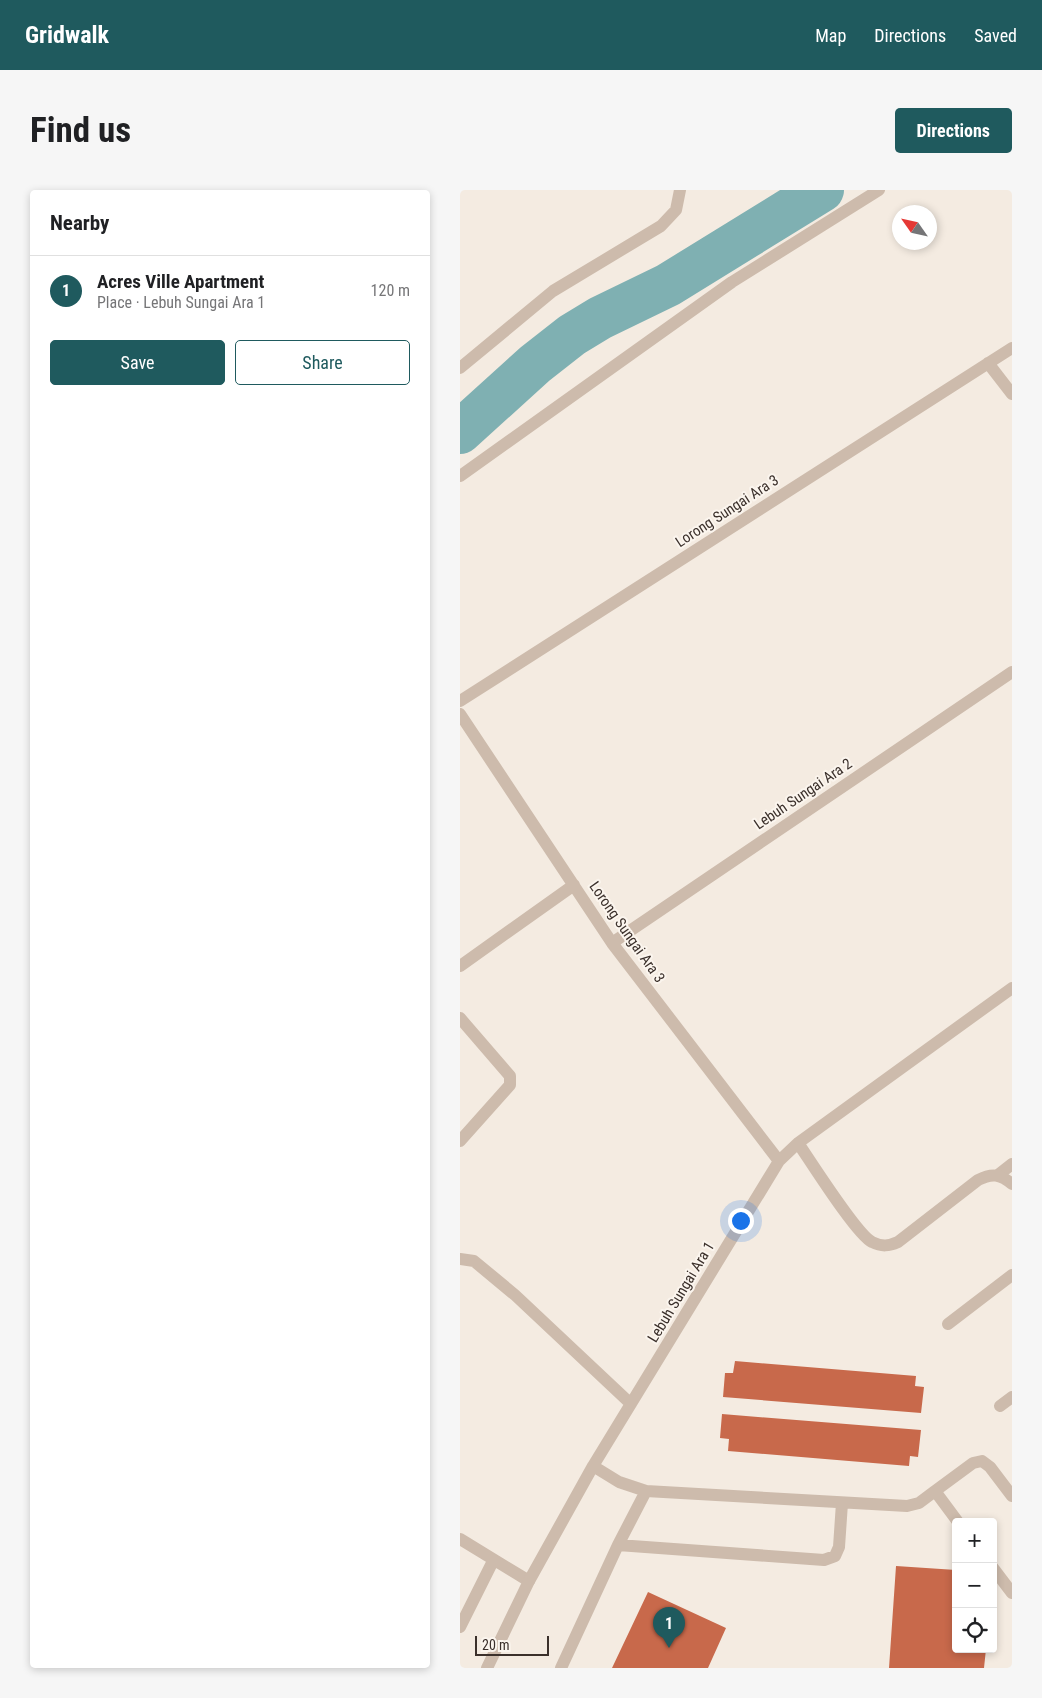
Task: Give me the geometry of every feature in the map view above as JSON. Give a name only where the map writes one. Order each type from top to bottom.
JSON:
[{"type":"street","points":[[460,368],[553,290],[661,226],[676,210],[680,190]]},
{"type":"street","points":[[460,476],[732,282],[879,190]]},
{"type":"street","name":"Lorong Sungai Ara 3","points":[[460,701],[1012,348]]},
{"type":"street","points":[[988,363],[1012,394]]},
{"type":"street","name":"Lebuh Sungai Ara 2","points":[[612,943],[1012,672]]},
{"type":"street","name":"Lorong Sungai Ara 3","points":[[460,714],[612,943],[778,1162]]},
{"type":"street","points":[[460,966],[574,885]]},
{"type":"street","name":"Lebuh Sungai Ara 1","points":[[487,1668],[529,1582],[593,1466],[630,1404],[677,1332],[778,1162],[798,1143],[1012,988]]},
{"type":"street","points":[[460,1018],[510,1076],[510,1085],[460,1142]]},
{"type":"street","points":[[798,1143],[863,1235],[879,1245],[888,1246],[898,1242],[978,1180],[988,1175],[998,1175],[1012,1184]]},
{"type":"street","points":[[998,1175],[1012,1164]]},
{"type":"street","points":[[460,1259],[474,1262],[515,1295],[630,1404]]},
{"type":"street","points":[[948,1324],[1012,1275]]},
{"type":"street","points":[[1000,1406],[1012,1397]]},
{"type":"street","points":[[593,1466],[619,1482],[646,1491],[907,1506],[919,1503],[972,1463],[982,1461],[990,1467],[1012,1496]]},
{"type":"street","points":[[561,1668],[618,1545],[646,1491]]},
{"type":"street","points":[[935,1491],[955,1518]]},
{"type":"street","points":[[618,1545],[824,1560],[835,1556],[839,1547],[842,1503]]},
{"type":"street","points":[[460,1539],[529,1582]]},
{"type":"street","points":[[460,1627],[494,1561]]},
{"type":"street","points":[[997,1573],[1012,1593]]},
{"type":"building","points":[[735,1361],[916,1376],[915,1386],[924,1387],[921,1413],[723,1397],[725,1373],[733,1373]]},
{"type":"building","points":[[722,1414],[921,1430],[918,1457],[910,1456],[909,1466],[728,1451],[729,1439],[720,1438]]},
{"type":"building","points":[[896,1566],[952,1570],[952,1653],[986,1653],[984,1668],[889,1668]]},
{"type":"building","points":[[648,1592],[726,1628],[708,1668],[612,1668]]},
{"type":"waterway","points":[[460,432],[535,364],[572,335],[600,318],[668,285],[822,190]]},
{"type":"place","name":"Acres Ville Apartment","points":[[669,1648]]}]
